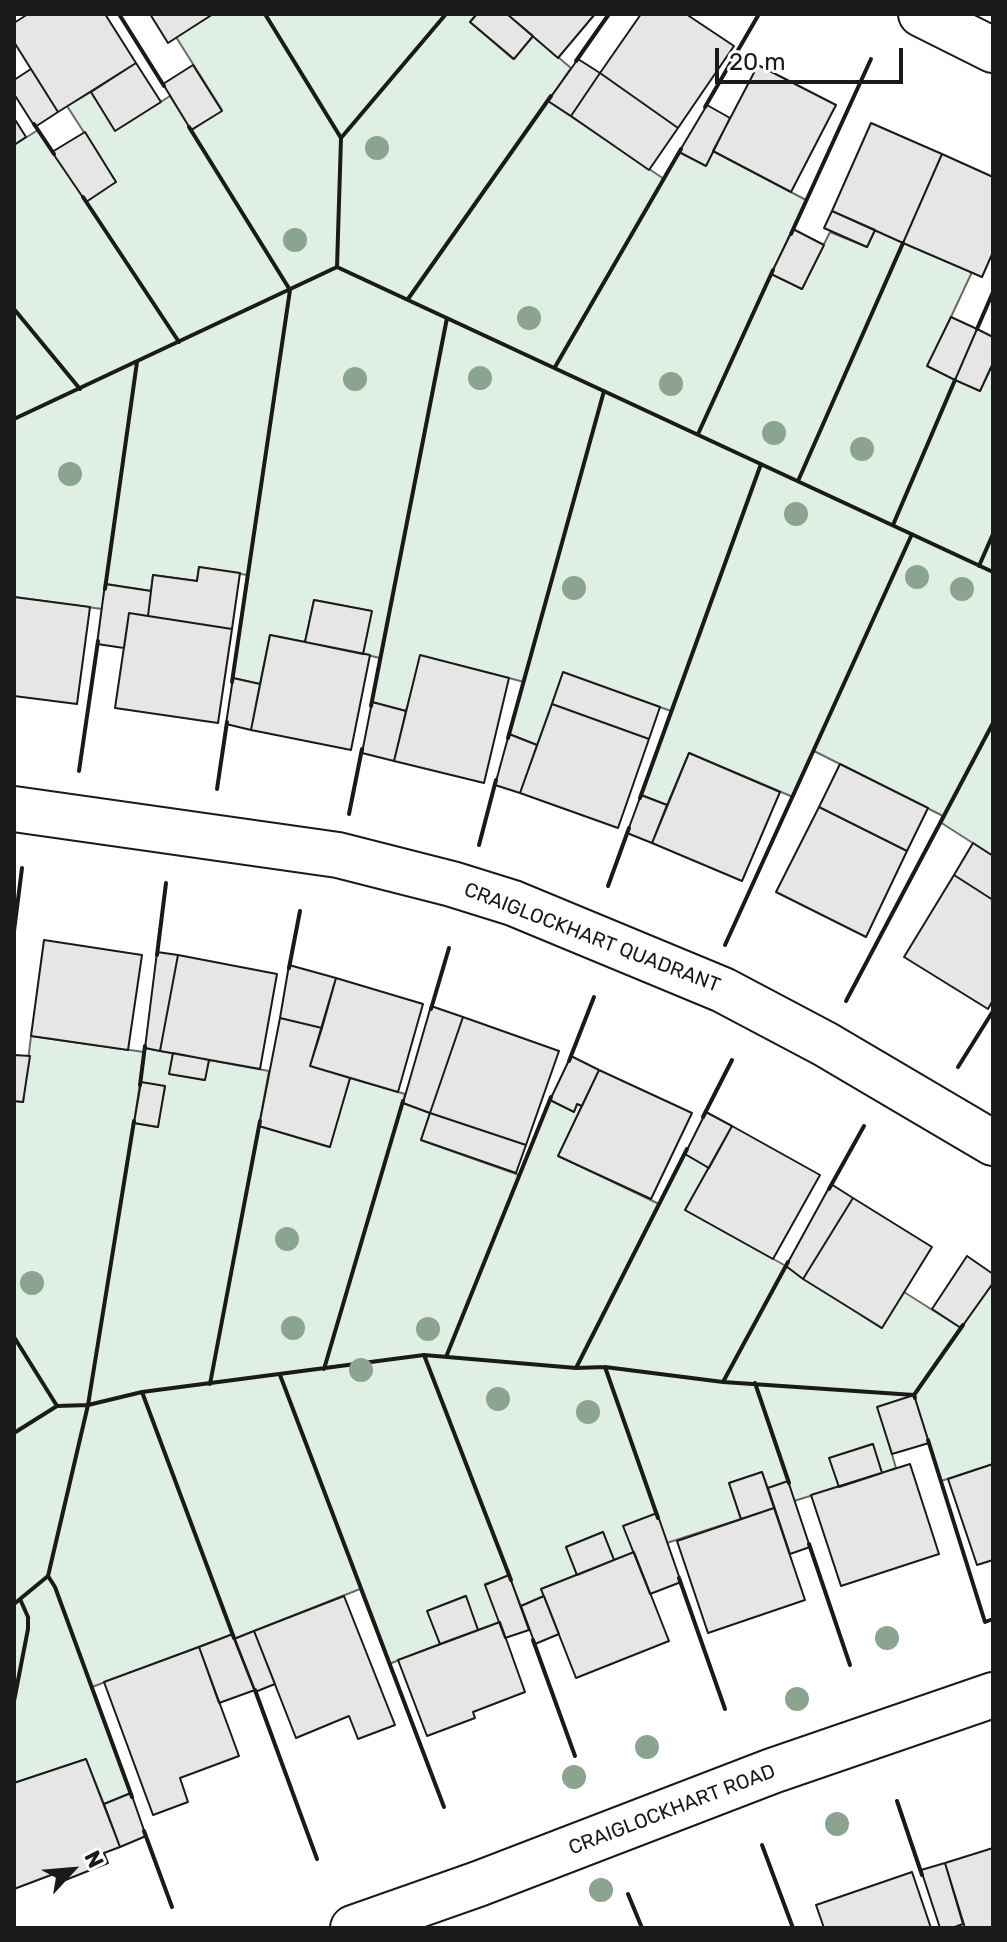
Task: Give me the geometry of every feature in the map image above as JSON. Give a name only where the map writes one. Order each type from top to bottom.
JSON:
[{"type":"street","points":[[921,14],[993,50]]},
{"type":"street","name":"CRAIGLOCKHART QUADRANT","points":[[14,809],[338,855],[513,903],[723,990],[838,1051],[993,1143]]},
{"type":"street","name":"CRAIGLOCKHART ROAD","points":[[353,1928],[478,1884],[772,1771],[993,1695]]},
{"type":"green space","points":[[213,14],[477,14],[470,22],[513,59],[533,36],[571,68],[548,101],[664,179],[679,152],[713,151],[806,200],[772,273],[802,289],[830,232],[867,247],[875,230],[972,272],[928,366],[980,391],[993,363],[993,856],[940,822],[943,816],[814,751],[793,797],[689,753],[667,805],[641,795],[671,711],[563,673],[537,745],[509,734],[524,682],[509,678],[421,656],[406,711],[372,702],[380,658],[363,654],[371,611],[314,600],[305,642],[270,635],[260,684],[233,678],[247,575],[199,567],[197,581],[153,575],[151,591],[106,584],[102,609],[14,597],[14,145],[38,130],[52,152],[116,182],[67,106],[91,92],[116,130],[170,96],[192,130],[222,110],[176,37]]},
{"type":"green space","points":[[31,1036],[144,1052],[145,1048],[173,1053],[170,1074],[204,1080],[209,1060],[269,1071],[259,1126],[329,1147],[350,1078],[405,1094],[403,1103],[430,1113],[421,1140],[519,1175],[550,1100],[574,1111],[577,1104],[582,1106],[559,1156],[659,1204],[685,1154],[709,1168],[685,1210],[786,1266],[881,1328],[904,1292],[961,1328],[993,1283],[993,1464],[941,1481],[914,1396],[878,1407],[896,1468],[882,1473],[872,1444],[830,1458],[839,1487],[794,1501],[788,1482],[768,1488],[762,1472],[729,1483],[741,1519],[614,1560],[603,1532],[566,1547],[577,1575],[541,1589],[544,1596],[521,1606],[509,1576],[485,1584],[500,1622],[478,1630],[465,1596],[428,1611],[440,1644],[389,1664],[360,1589],[234,1639],[233,1634],[92,1687],[131,1793],[104,1804],[86,1759],[14,1783],[14,1101],[23,1102]],"holes":[[[140,1083],[165,1087],[157,1127],[134,1123]]]},
{"type":"building","points":[[28,14],[105,14],[136,63],[58,112],[14,42],[14,23]]},
{"type":"building","points":[[150,14],[213,14],[168,43]]},
{"type":"building","points":[[477,14],[507,14],[533,36],[514,59],[470,22]]},
{"type":"building","points":[[507,14],[595,14],[558,58]]},
{"type":"building","points":[[641,14],[686,14],[734,46],[678,128],[600,73]]},
{"type":"building","points":[[578,59],[600,73],[571,116],[548,101]]},
{"type":"building","points":[[136,63],[161,102],[115,131],[91,92]]},
{"type":"building","points":[[193,65],[222,111],[191,130],[163,84]]},
{"type":"building","points":[[758,65],[836,105],[791,192],[713,151]]},
{"type":"building","points":[[31,69],[58,112],[35,127],[14,94],[14,80]]},
{"type":"building","points":[[600,73],[678,128],[649,170],[571,116]]},
{"type":"building","points":[[707,105],[730,118],[706,166],[679,152]]},
{"type":"building","points":[[14,118],[26,137],[14,145]]},
{"type":"building","points":[[871,123],[942,154],[903,243],[832,211]]},
{"type":"building","points":[[85,132],[116,182],[86,202],[52,152]]},
{"type":"building","points":[[942,154],[993,177],[993,252],[982,277],[903,243]]},
{"type":"building","points":[[832,211],[875,230],[867,247],[824,228]]},
{"type":"building","points":[[793,229],[824,245],[802,289],[771,274]]},
{"type":"building","points":[[951,317],[977,329],[955,380],[927,366]]},
{"type":"building","points":[[977,329],[993,337],[993,363],[980,391],[955,380]]},
{"type":"building","points":[[199,567],[240,573],[232,629],[148,616],[153,575],[197,581]]},
{"type":"building","points":[[105,584],[151,591],[148,616],[129,613],[124,648],[97,644]]},
{"type":"building","points":[[14,597],[90,607],[77,704],[14,696]]},
{"type":"building","points":[[314,600],[372,611],[363,654],[305,642]]},
{"type":"building","points":[[129,613],[232,629],[218,723],[115,708]]},
{"type":"building","points":[[270,635],[370,655],[351,750],[251,730]]},
{"type":"building","points":[[420,655],[509,678],[484,783],[394,761]]},
{"type":"building","points":[[563,672],[660,707],[649,739],[552,704]]},
{"type":"building","points":[[233,678],[260,684],[251,730],[226,724]]},
{"type":"building","points":[[372,702],[406,711],[394,761],[362,753]]},
{"type":"building","points":[[552,704],[649,739],[618,828],[520,793]]},
{"type":"building","points":[[509,734],[537,745],[520,793],[495,785]]},
{"type":"building","points":[[689,753],[780,792],[742,881],[652,843]]},
{"type":"building","points":[[840,764],[928,808],[907,851],[819,807]]},
{"type":"building","points":[[641,795],[667,805],[652,843],[627,833]]},
{"type":"building","points":[[819,807],[907,851],[866,937],[776,892]]},
{"type":"building","points":[[973,843],[993,856],[993,900],[954,875]]},
{"type":"building","points":[[954,875],[993,900],[993,1000],[988,1009],[904,957]]},
{"type":"building","points":[[44,940],[142,955],[128,1050],[31,1036]]},
{"type":"building","points":[[157,952],[178,955],[160,1051],[145,1048]]},
{"type":"building","points":[[178,955],[277,974],[260,1069],[160,1051]]},
{"type":"building","points":[[289,965],[336,978],[322,1028],[280,1018]]},
{"type":"building","points":[[336,978],[423,1004],[398,1092],[310,1066]]},
{"type":"building","points":[[431,1006],[463,1017],[430,1113],[403,1103]]},
{"type":"building","points":[[463,1017],[559,1051],[526,1145],[430,1113]]},
{"type":"building","points":[[280,1018],[322,1028],[310,1066],[350,1078],[330,1147],[259,1126]]},
{"type":"building","points":[[173,1053],[209,1060],[205,1080],[169,1074]]},
{"type":"building","points":[[14,1055],[30,1056],[23,1102],[14,1101]]},
{"type":"building","points":[[571,1056],[599,1070],[582,1106],[577,1104],[574,1112],[550,1100]]},
{"type":"building","points":[[599,1070],[692,1113],[651,1199],[558,1156]]},
{"type":"building","points":[[141,1082],[165,1086],[158,1127],[134,1123]]},
{"type":"building","points":[[706,1112],[732,1126],[709,1168],[685,1154]]},
{"type":"building","points":[[430,1113],[526,1145],[516,1173],[421,1140]]},
{"type":"building","points":[[732,1126],[820,1175],[773,1259],[685,1210]]},
{"type":"building","points":[[831,1184],[853,1198],[803,1279],[786,1266]]},
{"type":"building","points":[[853,1198],[932,1247],[882,1328],[803,1279]]},
{"type":"building","points":[[967,1256],[993,1274],[993,1283],[961,1328],[932,1309]]},
{"type":"building","points":[[914,1395],[929,1443],[892,1454],[877,1407]]},
{"type":"building","points":[[873,1444],[882,1473],[839,1487],[829,1458]]},
{"type":"building","points":[[910,1464],[939,1554],[841,1586],[811,1495]]},
{"type":"building","points":[[993,1464],[993,1560],[977,1565],[948,1479]]},
{"type":"building","points":[[762,1472],[774,1508],[741,1519],[729,1483]]},
{"type":"building","points":[[788,1481],[810,1547],[790,1554],[768,1488]]},
{"type":"building","points":[[774,1508],[805,1600],[708,1633],[677,1541]]},
{"type":"building","points":[[657,1513],[681,1582],[650,1594],[623,1526]]},
{"type":"building","points":[[603,1532],[614,1560],[577,1575],[566,1547]]},
{"type":"building","points":[[634,1552],[669,1641],[576,1678],[541,1589]]},
{"type":"building","points":[[509,1575],[529,1630],[505,1638],[485,1585]]},
{"type":"building","points":[[344,1596],[395,1725],[358,1739],[349,1716],[296,1738],[254,1631]]},
{"type":"building","points":[[466,1596],[478,1630],[440,1644],[427,1611]]},
{"type":"building","points":[[544,1596],[559,1634],[535,1644],[521,1606]]},
{"type":"building","points":[[500,1622],[525,1692],[473,1712],[475,1718],[427,1736],[398,1660]]},
{"type":"building","points":[[254,1631],[275,1684],[255,1692],[234,1639]]},
{"type":"building","points":[[233,1634],[255,1690],[219,1703],[199,1647]]},
{"type":"building","points":[[199,1647],[239,1756],[180,1778],[188,1802],[153,1815],[104,1682]]},
{"type":"building","points":[[86,1759],[120,1847],[104,1853],[108,1863],[63,1881],[59,1872],[14,1889],[14,1783]]},
{"type":"building","points":[[131,1793],[146,1836],[120,1847],[104,1804]]},
{"type":"building","points":[[993,1848],[993,1928],[965,1928],[945,1863]]},
{"type":"building","points":[[945,1863],[963,1924],[952,1928],[940,1928],[921,1870]]},
{"type":"building","points":[[912,1872],[931,1928],[824,1928],[816,1905]]},
{"type":"wall","points":[[119,14],[164,86]]},
{"type":"wall","points":[[265,14],[341,138],[337,267]]},
{"type":"wall","points":[[341,138],[446,14]]},
{"type":"wall","points":[[576,61],[609,14]]},
{"type":"wall","points":[[705,107],[759,14]]},
{"type":"wall","points":[[791,234],[871,59]]},
{"type":"wall","points":[[408,299],[551,96]]},
{"type":"wall","points":[[34,124],[54,154]]},
{"type":"wall","points":[[189,127],[290,290],[232,682]]},
{"type":"wall","points":[[555,367],[681,149]]},
{"type":"wall","points":[[83,197],[179,342]]},
{"type":"wall","points":[[798,481],[903,243]]},
{"type":"wall","points":[[14,419],[337,267],[993,572]]},
{"type":"wall","points":[[698,434],[773,270]]},
{"type":"wall","points":[[977,329],[993,292]]},
{"type":"wall","points":[[14,309],[80,389]]},
{"type":"wall","points":[[371,706],[447,318]]},
{"type":"wall","points":[[105,589],[137,362]]},
{"type":"wall","points":[[893,525],[955,380]]},
{"type":"wall","points":[[508,738],[604,391]]},
{"type":"wall","points":[[640,798],[761,464]]},
{"type":"wall","points":[[725,945],[912,534]]},
{"type":"wall","points":[[979,566],[993,534]]},
{"type":"wall","points":[[79,771],[98,641]]},
{"type":"wall","points":[[217,789],[227,722]]},
{"type":"wall","points":[[846,1001],[993,723]]},
{"type":"wall","points":[[349,814],[362,749]]},
{"type":"wall","points":[[479,845],[496,780]]},
{"type":"wall","points":[[608,886],[629,828]]},
{"type":"wall","points":[[14,931],[22,868]]},
{"type":"wall","points":[[157,955],[166,883]]},
{"type":"wall","points":[[289,968],[300,911]]},
{"type":"wall","points":[[431,1009],[449,948]]},
{"type":"wall","points":[[569,1061],[594,997]]},
{"type":"wall","points":[[958,1067],[993,1011]]},
{"type":"wall","points":[[140,1085],[145,1046]]},
{"type":"wall","points":[[703,1117],[732,1060]]},
{"type":"wall","points":[[446,1357],[551,1097]]},
{"type":"wall","points":[[324,1369],[403,1101]]},
{"type":"wall","points":[[132,1797],[55,1587],[48,1576],[88,1405],[134,1121]]},
{"type":"wall","points":[[210,1384],[260,1121]]},
{"type":"wall","points":[[829,1189],[864,1126]]},
{"type":"wall","points":[[576,1368],[687,1149]]},
{"type":"wall","points":[[723,1382],[788,1262]]},
{"type":"wall","points":[[915,1398],[914,1395],[963,1325]]},
{"type":"wall","points":[[14,1337],[57,1406],[88,1405],[142,1392],[424,1355],[576,1368],[605,1367],[723,1382],[914,1395]]},
{"type":"wall","points":[[424,1355],[511,1580]]},
{"type":"wall","points":[[605,1367],[658,1518]]},
{"type":"wall","points":[[280,1375],[444,1807]]},
{"type":"wall","points":[[755,1383],[789,1483]]},
{"type":"wall","points":[[142,1392],[234,1638]]},
{"type":"wall","points":[[14,1433],[57,1406]]},
{"type":"wall","points":[[928,1440],[985,1622],[993,1619]]},
{"type":"wall","points":[[809,1544],[850,1665]]},
{"type":"wall","points":[[14,1604],[48,1576]]},
{"type":"wall","points":[[679,1578],[725,1709]]},
{"type":"wall","points":[[14,1701],[28,1629],[28,1617],[20,1599]]},
{"type":"wall","points":[[533,1640],[575,1756]]},
{"type":"wall","points":[[255,1690],[317,1859]]},
{"type":"wall","points":[[897,1801],[922,1875]]},
{"type":"wall","points":[[144,1831],[172,1907]]},
{"type":"wall","points":[[762,1845],[793,1928]]},
{"type":"wall","points":[[628,1894],[642,1928]]}]
